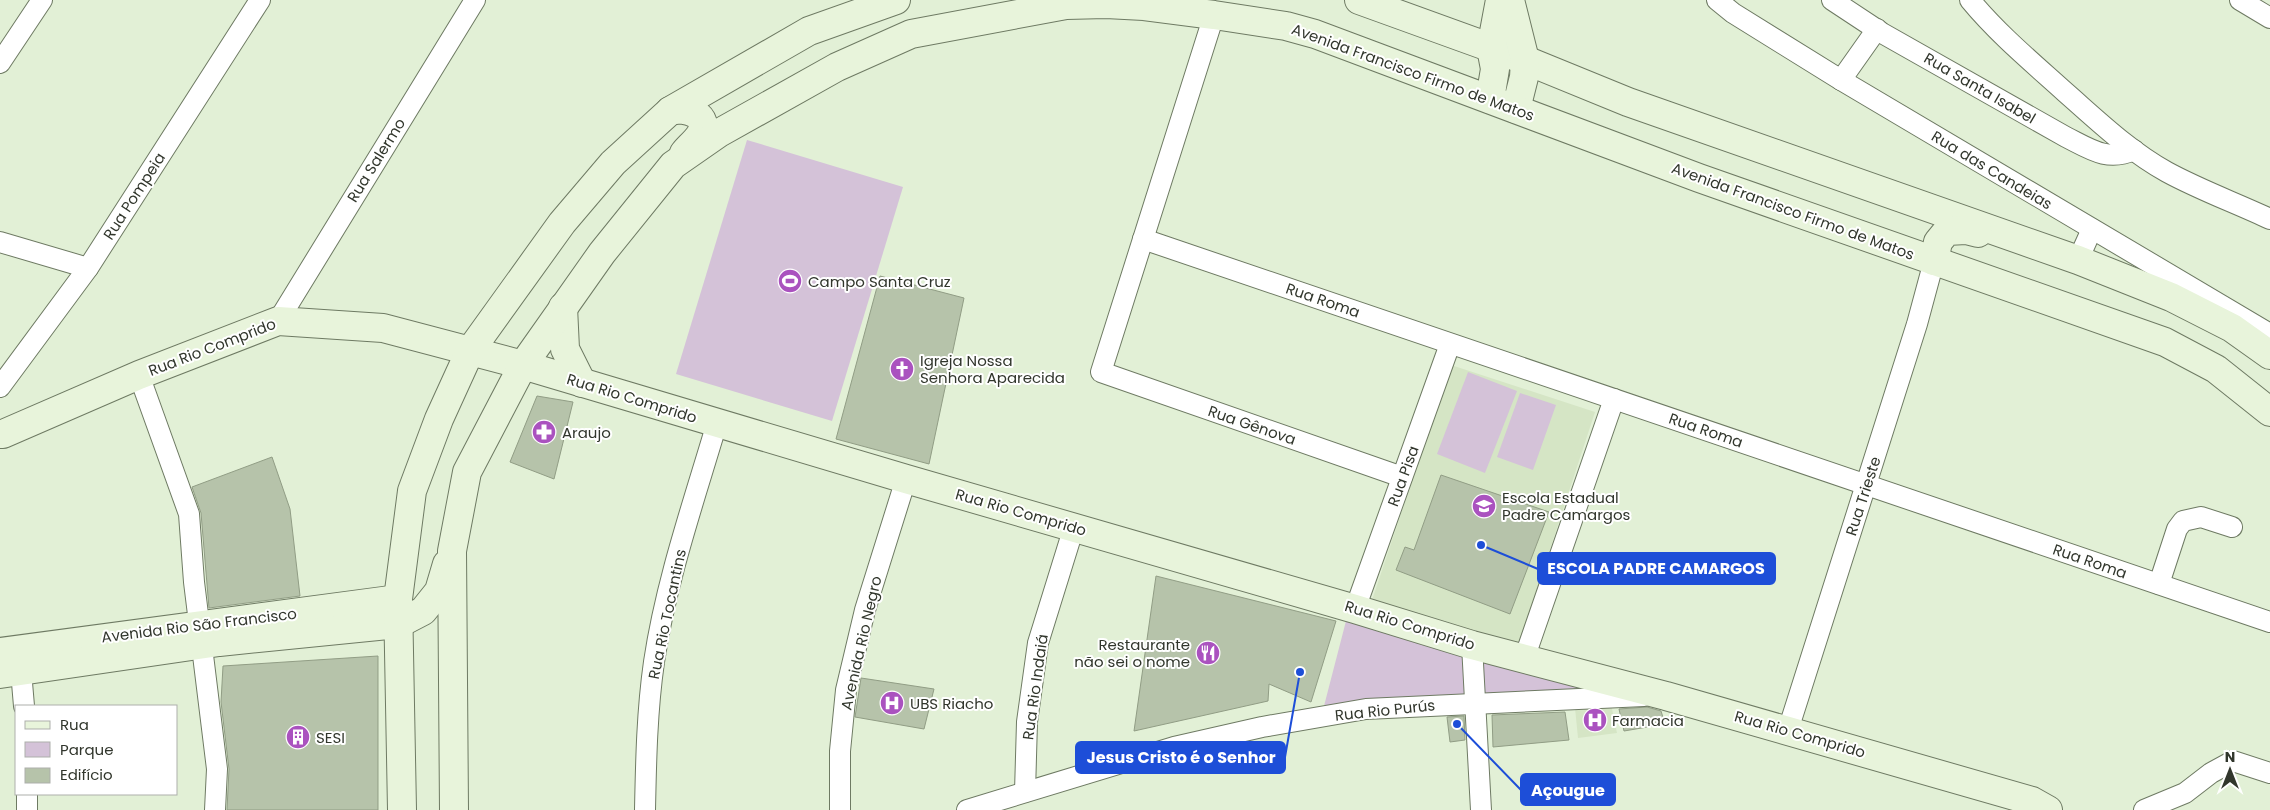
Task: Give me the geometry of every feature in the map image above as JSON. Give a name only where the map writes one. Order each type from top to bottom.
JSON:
[{"type":"street","points":[[0,63],[42,0]]},
{"type":"street","name":"Rua Pompeia","points":[[0,387],[88,268],[260,0]]},
{"type":"street","name":"Rua Salermo","points":[[278,320],[475,0]]},
{"type":"street","points":[[402,810],[398,612],[412,491],[439,418],[470,351],[562,223],[613,163],[670,110],[809,31],[896,0]]},
{"type":"street","points":[[1359,0],[1526,60],[1628,102],[2078,260],[2171,297],[2232,328],[2270,355]]},
{"type":"street","points":[[1490,99],[1495,69],[1491,48],[1500,0]]},
{"type":"street","points":[[1510,0],[1526,60],[1524,77],[1516,108]]},
{"type":"street","name":"Rua das Candeias","points":[[1718,0],[1733,13],[1841,80],[2270,334]]},
{"type":"street","name":"Rua Santa Isabel","points":[[1832,0],[1877,29],[2066,137],[2096,152],[2109,156],[2121,156],[2134,150]]},
{"type":"street","points":[[1970,0],[2038,68],[2109,131],[2134,150],[2166,172],[2270,219]]},
{"type":"street","points":[[2240,0],[2270,18]]},
{"type":"street","name":"Avenida Francisco Firmo de Matos","points":[[454,810],[452,551],[467,472],[523,364],[563,306],[673,165],[719,134],[837,66],[911,34],[1066,5],[1144,6],[1286,26],[1315,34],[1699,178],[2165,342],[2216,369],[2270,412]]},
{"type":"street","points":[[1142,239],[1214,15]]},
{"type":"street","points":[[1841,80],[1877,29]]},
{"type":"street","points":[[670,110],[682,108],[693,111],[698,114],[703,124],[701,134],[673,165]]},
{"type":"street","points":[[2078,260],[2092,229]]},
{"type":"street","points":[[1934,261],[1938,242],[1947,231],[1966,230],[2029,244]]},
{"type":"street","name":"Rua Roma","points":[[1142,239],[2270,622]]},
{"type":"street","name":"Rua Gênova","points":[[1142,239],[1101,372],[1402,477]]},
{"type":"street","points":[[0,242],[88,268]]},
{"type":"street","name":"Rua Trieste","points":[[1788,730],[1866,485],[1934,261]]},
{"type":"street","points":[[563,306],[565,348],[582,383]]},
{"type":"street","name":"Rua Rio Comprido","points":[[1,434],[139,375],[278,320],[382,328],[523,364],[906,479],[1472,644],[1788,730],[2032,801],[2048,810]]},
{"type":"street","name":"Rua Pisa","points":[[1355,609],[1450,344]]},
{"type":"street","points":[[139,375],[189,514],[200,635],[216,769],[215,810]]},
{"type":"street","points":[[1524,659],[1614,399]]},
{"type":"street","name":"Rua Rio Tocantins","points":[[645,810],[646,739],[654,660],[672,577],[717,423]]},
{"type":"street","name":"Avenida Rio Negro","points":[[840,810],[840,751],[846,690],[865,610],[906,479]]},
{"type":"street","points":[[2159,584],[2177,529],[2183,521],[2201,517],[2232,527]]},
{"type":"street","name":"Rua Rio Indaiá","points":[[1025,792],[1027,722],[1038,643],[1074,527]]},
{"type":"street","points":[[398,612],[423,611],[439,591],[452,551]]},
{"type":"street","name":"Avenida Rio São Francisco","points":[[0,652],[200,635],[398,612]]},
{"type":"street","name":"Avenida Rio São Francisco","points":[[10,673],[200,635]]},
{"type":"street","points":[[1472,644],[1481,810]]},
{"type":"street","points":[[10,673],[24,705]]},
{"type":"street","name":"Rua Rio Purús","points":[[967,810],[1174,747],[1262,727],[1366,709],[1476,702],[1666,696]]},
{"type":"street","points":[[2144,810],[2185,793],[2211,772],[2233,761],[2270,773]]},
{"type":"street","points":[[27,795],[27,810]]},
{"type":"shaded area","name":"Escola Estadual Padre Camargos","points":[[1451,365],[1595,412],[1518,647],[1372,600]]},
{"type":"shaded area","name":"Farmacia","points":[[1611,704],[1617,733],[1578,738],[1575,708]]},
{"type":"green space","name":"Campo Santa Cruz","points":[[747,140],[903,187],[832,421],[676,374]]},
{"type":"green space","points":[[1468,372],[1517,391],[1485,473],[1437,454]]},
{"type":"green space","points":[[1520,393],[1556,405],[1533,470],[1497,457]]},
{"type":"green space","points":[[1346,621],[1464,651],[1466,697],[1371,699],[1324,706]]},
{"type":"green space","points":[[1482,655],[1613,691],[1484,694]]},
{"type":"building","name":"Igreja Nossa Senhora Aparecida","points":[[880,276],[964,298],[929,464],[836,439]]},
{"type":"building","name":"Araujo","points":[[537,396],[573,402],[554,479],[510,462]]},
{"type":"building","points":[[272,457],[290,509],[300,596],[209,608],[201,513],[192,487]]},
{"type":"building","points":[[1441,475],[1549,512],[1510,614],[1396,570],[1405,547],[1414,550]]},
{"type":"building","name":"Restaurante não sei o nome","points":[[1156,576],[1336,621],[1311,702],[1269,684],[1268,701],[1134,731]]},
{"type":"building","name":"SESI","points":[[378,656],[378,810],[227,810],[229,769],[221,702],[223,666]]},
{"type":"building","name":"UBS Riacho","points":[[861,678],[934,689],[924,729],[855,717]]},
{"type":"building","points":[[1647,707],[1661,711],[1665,724],[1624,731],[1619,709]]},
{"type":"building","points":[[1565,712],[1569,740],[1493,747],[1492,715]]},
{"type":"building","points":[[1464,716],[1465,740],[1450,742],[1447,717]]},
{"type":"place","name":"Campo Santa Cruz","points":[[790,281]]},
{"type":"place","name":"Igreja Nossa Senhora Aparecida","points":[[902,369]]},
{"type":"place","name":"Araujo","points":[[544,432]]},
{"type":"place","name":"Escola Estadual Padre Camargos","points":[[1484,506]]},
{"type":"place","name":"ESCOLA PADRE CAMARGOS","points":[[1481,545]]},
{"type":"place","name":"Restaurante não sei o nome","points":[[1208,653]]},
{"type":"place","name":"Jesus Cristo é o Senhor","points":[[1300,672]]},
{"type":"place","name":"UBS Riacho","points":[[892,703]]},
{"type":"place","name":"Farmacia","points":[[1595,720]]},
{"type":"place","name":"Açougue","points":[[1457,724]]},
{"type":"place","name":"SESI","points":[[298,737]]}]
